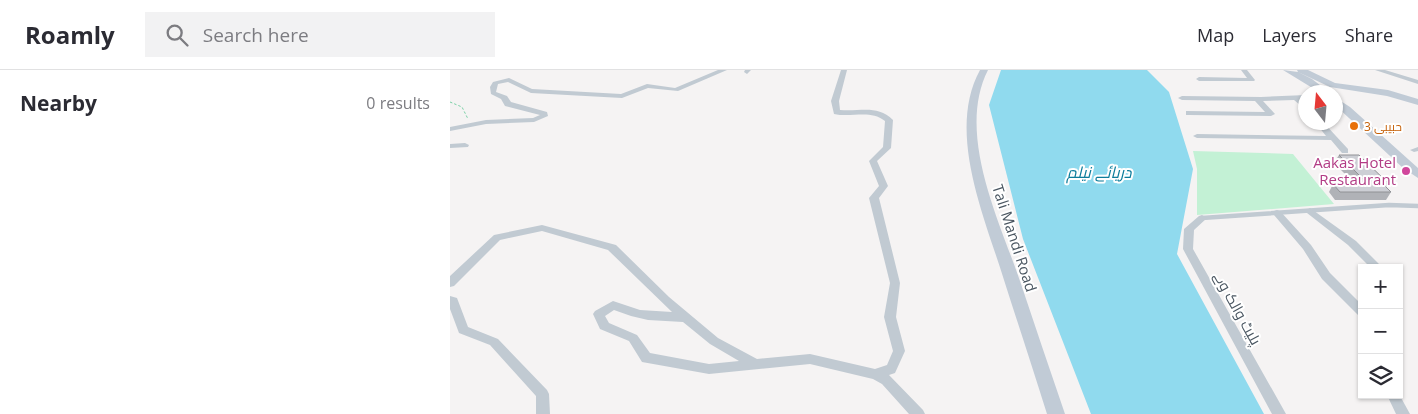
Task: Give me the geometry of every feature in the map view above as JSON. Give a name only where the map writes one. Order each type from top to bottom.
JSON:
[{"type":"street","points":[[450,129],[468,124],[534,120],[544,116],[544,114],[508,104],[504,98],[493,93],[492,87],[502,81],[509,80],[531,91],[622,96],[646,86],[676,90],[724,70]]},
{"type":"street","points":[[844,70],[835,101],[837,112],[842,114],[855,111],[869,112],[884,115],[889,120],[887,148],[873,161],[884,186],[874,198],[895,283],[890,317],[899,351],[891,369],[875,374]]},
{"type":"street","name":"Tali Mandi Road","points":[[984,70],[974,100],[973,152],[980,184],[1056,414]]},
{"type":"street","points":[[1199,79],[1252,80],[1244,70]]},
{"type":"street","points":[[1287,70],[1314,85]]},
{"type":"street","points":[[1301,70],[1333,85],[1388,93],[1418,102]]},
{"type":"street","points":[[1378,70],[1418,82]]},
{"type":"street","points":[[1182,98],[1296,98]]},
{"type":"street","points":[[1189,113],[1271,114],[1258,99]]},
{"type":"street","points":[[1343,106],[1397,158],[1417,173]]},
{"type":"street","points":[[1325,130],[1345,151]]},
{"type":"street","points":[[1197,136],[1332,138]]},
{"type":"street","points":[[450,146],[465,145]]},
{"type":"street","points":[[1310,211],[1352,243],[1374,264]]},
{"type":"street","points":[[1276,213],[1307,247],[1326,276],[1359,309]]},
{"type":"street","name":"پلیٹ والک وے","points":[[1202,218],[1189,229],[1188,249],[1279,414]]},
{"type":"street","points":[[450,282],[497,237],[542,228],[612,247],[714,341],[756,364]]},
{"type":"street","points":[[450,300],[453,300],[463,330],[494,342],[542,394],[544,414]]},
{"type":"street","points":[[686,317],[652,317],[625,311],[613,305],[598,314],[604,326],[633,338],[646,358],[710,369],[810,359],[875,374],[887,380],[918,414]]},
{"type":"street","points":[[1395,399],[1403,414]]},
{"type":"lane","points":[[1202,218],[1389,205],[1418,206]]},
{"type":"path","points":[[450,102],[454,102],[462,107],[468,117],[468,124]]},
{"type":"green space","points":[[1193,151],[1293,154],[1334,204],[1197,215],[1197,169]]},
{"type":"water","name":"دریائے نیلم","points":[[1001,70],[1147,70],[1169,92],[1193,169],[1177,254],[1264,414],[1091,414],[1023,239],[989,105]]},
{"type":"building","points":[[1339,155],[1359,155],[1388,183],[1382,183],[1391,192],[1340,192],[1333,184],[1368,184]]},
{"type":"place","name":"حبیبی 3","points":[[1354,126]]},
{"type":"place","name":"Aakas Hotel Restaurant","points":[[1406,171]]}]
